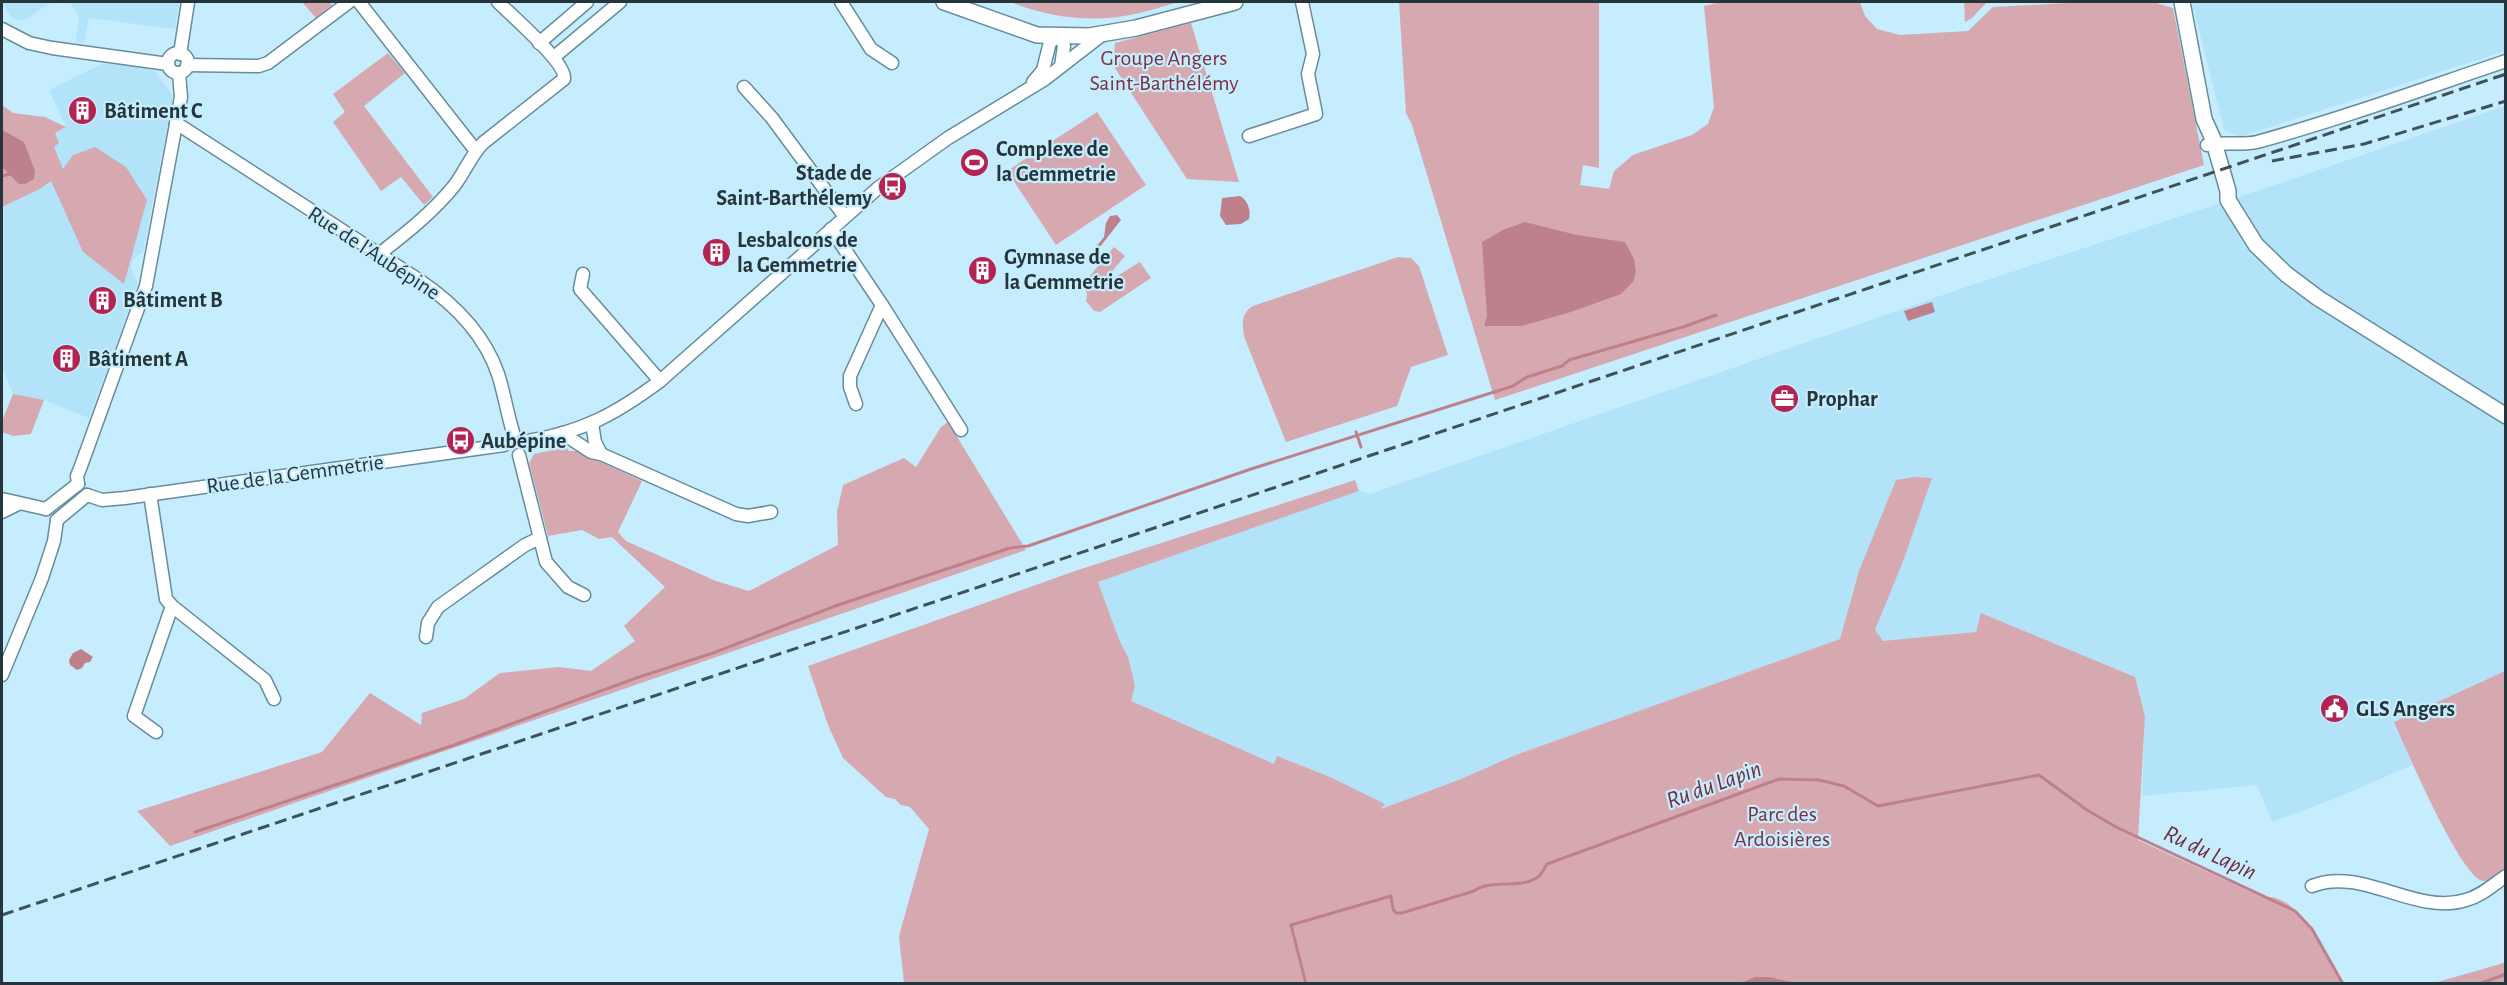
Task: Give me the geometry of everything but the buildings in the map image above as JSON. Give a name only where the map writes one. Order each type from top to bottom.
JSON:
[{"type":"street","points":[[180,54],[188,2]]},
{"type":"street","points":[[180,54],[171,56],[168,64],[171,71],[259,66],[268,63],[349,2]]},
{"type":"street","points":[[360,2],[476,150]]},
{"type":"street","points":[[378,255],[412,229],[448,192],[476,150],[560,84],[565,75],[554,57],[498,2]]},
{"type":"street","points":[[539,43],[587,2]]},
{"type":"street","points":[[554,57],[620,2]]},
{"type":"street","points":[[841,2],[871,49],[892,63]]},
{"type":"street","points":[[944,2],[1037,35],[1089,36],[1136,28],[1235,2]]},
{"type":"street","points":[[970,2],[1060,35],[1064,46],[1061,66]]},
{"type":"street","points":[[1249,136],[1316,114],[1308,74],[1313,54],[1302,2]]},
{"type":"street","points":[[2182,2],[2210,144],[2228,191],[2228,200],[2250,238],[2286,274],[2318,298],[2505,416]]},
{"type":"street","points":[[2,29],[28,43],[168,64]]},
{"type":"street","points":[[528,441],[592,424],[626,407],[660,381],[878,188],[935,147],[1045,79],[1103,34]]},
{"type":"street","points":[[1037,35],[1046,50]]},
{"type":"street","points":[[1028,88],[1043,70],[1046,50],[1050,42],[1060,35]]},
{"type":"street","points":[[2,675],[42,578],[54,541],[56,511],[74,488],[146,286],[181,97],[186,59],[180,54]]},
{"type":"street","points":[[2210,144],[2253,142],[2385,102],[2505,61]]},
{"type":"street","points":[[744,87],[772,118],[844,217]]},
{"type":"street","name":"Rue de l’Aubépine","points":[[176,123],[442,295],[468,322],[490,356],[498,374],[513,432]]},
{"type":"street","points":[[831,229],[961,430]]},
{"type":"street","points":[[583,274],[579,289],[660,381]]},
{"type":"street","points":[[856,404],[850,387],[850,376],[882,305]]},
{"type":"street","points":[[592,424],[595,442],[601,454]]},
{"type":"street","points":[[513,432],[524,434],[528,441],[525,451],[519,455],[508,452],[504,445],[507,435],[513,432]]},
{"type":"street","points":[[562,433],[591,452],[601,454],[736,514],[748,516],[771,512]]},
{"type":"street","name":"Rue de la Gemmetrie","points":[[83,499],[102,500],[150,494],[504,445]]},
{"type":"street","points":[[519,455],[546,562],[568,587],[584,595]]},
{"type":"street","points":[[2,499],[56,511],[83,499],[85,488],[74,488]]},
{"type":"street","points":[[150,494],[166,599],[265,680],[274,699]]},
{"type":"street","points":[[2,512],[18,504]]},
{"type":"street","points":[[426,637],[428,623],[438,607],[525,545],[540,538]]},
{"type":"street","points":[[156,732],[134,716],[172,606]]},
{"type":"street","points":[[2313,886],[2326,881],[2356,884],[2433,903],[2454,903],[2473,898],[2505,876]]},
{"type":"shaded area","points":[[2,2],[51,2],[28,18],[19,21],[12,18]]},
{"type":"shaded area","points":[[70,2],[179,2],[175,29],[89,18],[84,43],[76,42],[79,16]]},
{"type":"shaded area","points":[[2192,2],[2505,2],[2505,51],[2239,137],[2224,129]]},
{"type":"shaded area","points":[[102,64],[134,66],[155,71],[173,96],[143,252],[134,258],[131,267],[138,284],[89,418],[44,400],[13,394],[2,366],[2,207],[40,189],[54,147],[55,133],[66,127],[49,90]]},
{"type":"shaded area","points":[[2505,106],[2505,671],[2395,722],[2412,765],[2339,797],[2272,822],[2257,785],[2142,796],[2145,716],[2135,677],[1981,613],[1976,632],[1883,642],[1874,630],[1904,559],[1932,478],[1854,587],[1840,639],[1513,756],[1461,779],[1378,810],[1131,701],[1128,657],[1120,642],[1098,582],[1359,491],[1370,494],[1963,288]]},
{"type":"shaded area","points":[[2,130],[24,142],[35,171],[34,179],[25,184],[19,184],[2,167]]},
{"type":"shaded area","points":[[1240,196],[1248,206],[1249,219],[1241,224],[1226,225],[1220,216],[1222,198]]},
{"type":"shaded area","points":[[1117,215],[1121,220],[1089,261],[1087,258],[1104,237],[1106,223],[1110,216]]},
{"type":"shaded area","points":[[1525,222],[1577,235],[1625,242],[1634,259],[1636,272],[1633,282],[1621,294],[1571,312],[1521,326],[1484,326],[1487,316],[1482,242],[1503,230]]},
{"type":"shaded area","points":[[1932,302],[1935,312],[1908,321],[1904,311]]},
{"type":"shaded area","points":[[81,649],[93,657],[90,662],[77,670],[70,665],[69,660],[73,653]]},
{"type":"shaded area","points":[[1755,977],[1769,977],[1796,983],[1741,983]]},
{"type":"green space","points":[[302,2],[329,2],[332,5],[316,18]]},
{"type":"green space","points":[[1010,2],[1180,2],[1136,14],[1084,18],[1054,15]]},
{"type":"green space","points":[[1399,2],[1599,2],[1599,168],[1583,165],[1580,185],[1609,189],[1614,171],[1633,155],[1692,135],[1708,124],[1714,107],[1704,6],[1721,2],[1860,2],[1865,16],[1877,29],[1900,35],[1968,31],[1993,7],[2085,2],[2153,2],[2173,8],[2204,165],[1495,400],[1412,125],[1406,113]]},
{"type":"green space","points":[[1964,2],[1987,2],[1965,22]]},
{"type":"green space","name":"Groupe Angers Saint-Barthélémy","points":[[1191,23],[1239,182],[1187,179],[1113,65],[1115,43]]},
{"type":"green space","points":[[388,53],[405,73],[364,106],[433,197],[424,205],[401,177],[381,191],[333,122],[345,112],[333,94]]},
{"type":"green space","points":[[2,105],[13,113],[45,117],[66,127],[55,133],[59,143],[54,147],[63,169],[73,155],[95,147],[126,167],[147,200],[124,284],[83,252],[51,181],[40,189],[2,207]]},
{"type":"green space","points":[[1097,112],[1146,185],[1056,245],[1007,171]]},
{"type":"green space","points":[[1114,247],[1125,256],[1103,282],[1104,284],[1140,262],[1151,278],[1100,312],[1094,311],[1086,301],[1087,294],[1083,284]]},
{"type":"green space","points":[[1398,257],[1411,258],[1419,266],[1448,355],[1411,367],[1397,406],[1286,442],[1245,339],[1244,316],[1253,306]]},
{"type":"green space","points":[[13,394],[44,400],[31,434],[13,436],[2,432],[2,421]]},
{"type":"green space","points":[[948,422],[1026,550],[170,846],[137,811],[322,752],[370,693],[421,725],[422,713],[464,699],[500,673],[559,667],[591,671],[635,641],[624,626],[665,587],[612,537],[599,539],[582,530],[548,536],[529,463],[534,454],[566,447],[569,451],[577,451],[642,481],[618,532],[626,541],[716,581],[749,591],[838,545],[837,512],[843,485],[904,458],[916,467],[941,427]]},
{"type":"green space","name":"Parc des Ardoisières","points":[[1914,477],[1932,478],[1904,559],[1875,630],[1883,641],[1976,632],[1981,613],[2135,677],[2145,716],[2138,840],[2262,897],[2276,898],[2289,905],[2311,928],[2343,983],[904,983],[899,936],[929,829],[910,807],[886,797],[843,758],[828,725],[808,666],[1075,571],[1355,480],[1359,491],[1098,582],[1120,642],[1128,657],[1135,686],[1131,701],[1274,764],[1277,756],[1330,777],[1385,804],[1381,809],[1461,779],[1513,756],[1840,639],[1859,571],[1896,480]]},
{"type":"green space","points":[[2505,671],[2505,867],[2492,879],[2483,881],[2473,874],[2448,836],[2394,722]]},
{"type":"green space","points":[[2505,962],[2505,983],[2434,983],[2500,964]]},
{"type":"waterway","points":[[2,176],[10,174]]},
{"type":"waterway","points":[[195,832],[454,745],[636,678],[713,653],[838,605],[1010,548],[1028,546],[1251,469],[1513,386],[1527,377],[1562,366],[1569,360],[1683,327],[1716,315]]},
{"type":"waterway","points":[[1356,432],[1361,447]]},
{"type":"waterway","name":"Ru du Lapin","points":[[1306,984],[1291,925],[1391,896],[1393,909],[1396,913],[1402,913],[1481,887],[1533,880],[1540,875],[1547,864],[1779,779],[1819,780],[1844,786],[1878,806],[2039,775],[2087,810],[2116,827],[2295,911],[2312,929],[2343,984]]},
{"type":"waterway","name":"Ru du Lapin","points":[[2479,984],[2506,974]]},
{"type":"railway","points":[[2,915],[2506,74]]},
{"type":"railway","points":[[2272,161],[2364,144],[2506,101]]},
{"type":"place","name":"Bâtiment C","points":[[83,111]]},
{"type":"place","name":"Complexe de la Gemmetrie","points":[[975,162]]},
{"type":"place","name":"Stade de Saint-Barthélemy","points":[[893,186]]},
{"type":"place","name":"Lesbalcons de la Gemmetrie","points":[[716,253]]},
{"type":"place","name":"Gymnase de la Gemmetrie","points":[[983,270]]},
{"type":"place","name":"Bâtiment B","points":[[102,300]]},
{"type":"place","name":"Bâtiment A","points":[[67,359]]},
{"type":"place","name":"Prophar","points":[[1785,399]]},
{"type":"place","name":"Aubépine","points":[[460,441]]},
{"type":"place","name":"GLS Angers","points":[[2335,709]]}]
